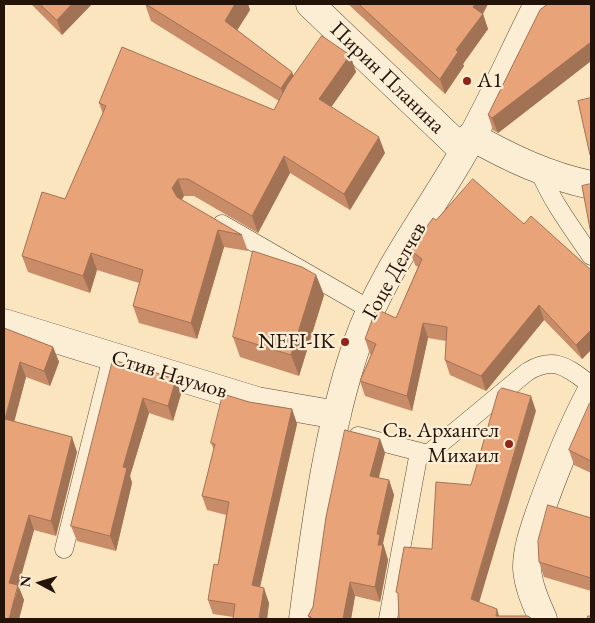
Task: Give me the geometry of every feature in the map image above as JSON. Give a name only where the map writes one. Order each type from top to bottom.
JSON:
[{"type":"street","name":"Пирин Планина","points":[[310,4],[468,144],[513,159],[559,178],[591,185]]},
{"type":"street","name":"Гоце Делчев","points":[[303,619],[324,481],[336,422],[357,344],[379,289],[468,144],[538,4]]},
{"type":"street","name":"Стив Наумов","points":[[4,324],[257,401],[336,422]]},
{"type":"street","points":[[542,619],[532,594],[527,568],[530,538],[552,474],[574,423],[591,392]]},
{"type":"lane","points":[[539,170],[563,216],[591,256]]},
{"type":"lane","points":[[207,215],[371,310]]},
{"type":"lane","points":[[64,549],[112,357]]},
{"type":"lane","points":[[336,422],[428,454],[434,451],[527,372],[540,364],[553,363],[565,367],[591,386]]},
{"type":"lane","points":[[388,619],[419,452]]},
{"type":"building","points":[[40,4],[72,4],[57,20]]},
{"type":"building","points":[[146,4],[235,4],[225,21],[292,72],[281,88]]},
{"type":"building","points":[[359,4],[475,4],[473,7],[483,14],[456,50],[458,52],[440,79]]},
{"type":"building","points":[[548,4],[591,4],[591,42],[492,118],[488,115],[540,10]]},
{"type":"building","points":[[322,36],[350,55],[319,99],[379,137],[344,194],[284,156],[252,216],[188,179],[178,179],[172,188],[177,197],[242,235],[218,230],[191,323],[133,306],[143,270],[91,253],[83,276],[22,256],[42,192],[65,199],[106,106],[99,103],[122,47],[274,110],[287,85]]},
{"type":"building","points":[[591,98],[591,156],[578,101]]},
{"type":"building","points":[[473,179],[524,224],[531,216],[591,270],[591,330],[576,345],[539,305],[481,376],[445,360],[447,327],[423,323],[407,396],[360,381],[376,344],[365,339],[376,309],[396,318],[422,259],[410,250],[433,218],[436,220]]},
{"type":"building","points":[[591,184],[591,231],[582,186]]},
{"type":"building","points":[[253,251],[302,267],[316,275],[291,355],[233,337]]},
{"type":"building","points":[[4,328],[53,347],[44,371],[20,362],[5,419],[72,437],[51,521],[29,515],[9,583],[18,585],[9,619],[4,619]]},
{"type":"building","points":[[113,360],[176,379],[168,406],[143,398],[123,467],[127,468],[110,536],[71,526]]},
{"type":"building","points":[[502,388],[531,396],[471,599],[497,609],[496,616],[528,616],[532,619],[399,619],[398,593],[396,592],[404,547],[432,549],[436,482],[471,485],[498,392]]},
{"type":"building","points":[[223,394],[249,402],[292,409],[252,585],[264,588],[259,619],[233,619],[235,604],[208,600],[214,564],[218,565],[229,502],[202,496],[215,444],[211,443]]},
{"type":"building","points":[[591,403],[591,461],[569,450]]},
{"type":"building","points":[[345,430],[380,439],[370,476],[389,480],[377,534],[380,535],[378,545],[383,545],[375,587],[350,582],[343,619],[311,619],[308,616],[313,607],[326,517]]},
{"type":"building","points":[[548,505],[591,518],[591,578],[539,562],[538,541]]},
{"type":"place","name":"A1","points":[[467,81]]},
{"type":"place","name":"NEFI-IK","points":[[345,342]]},
{"type":"place","name":"Св. Архангел Михаил","points":[[509,444]]}]
